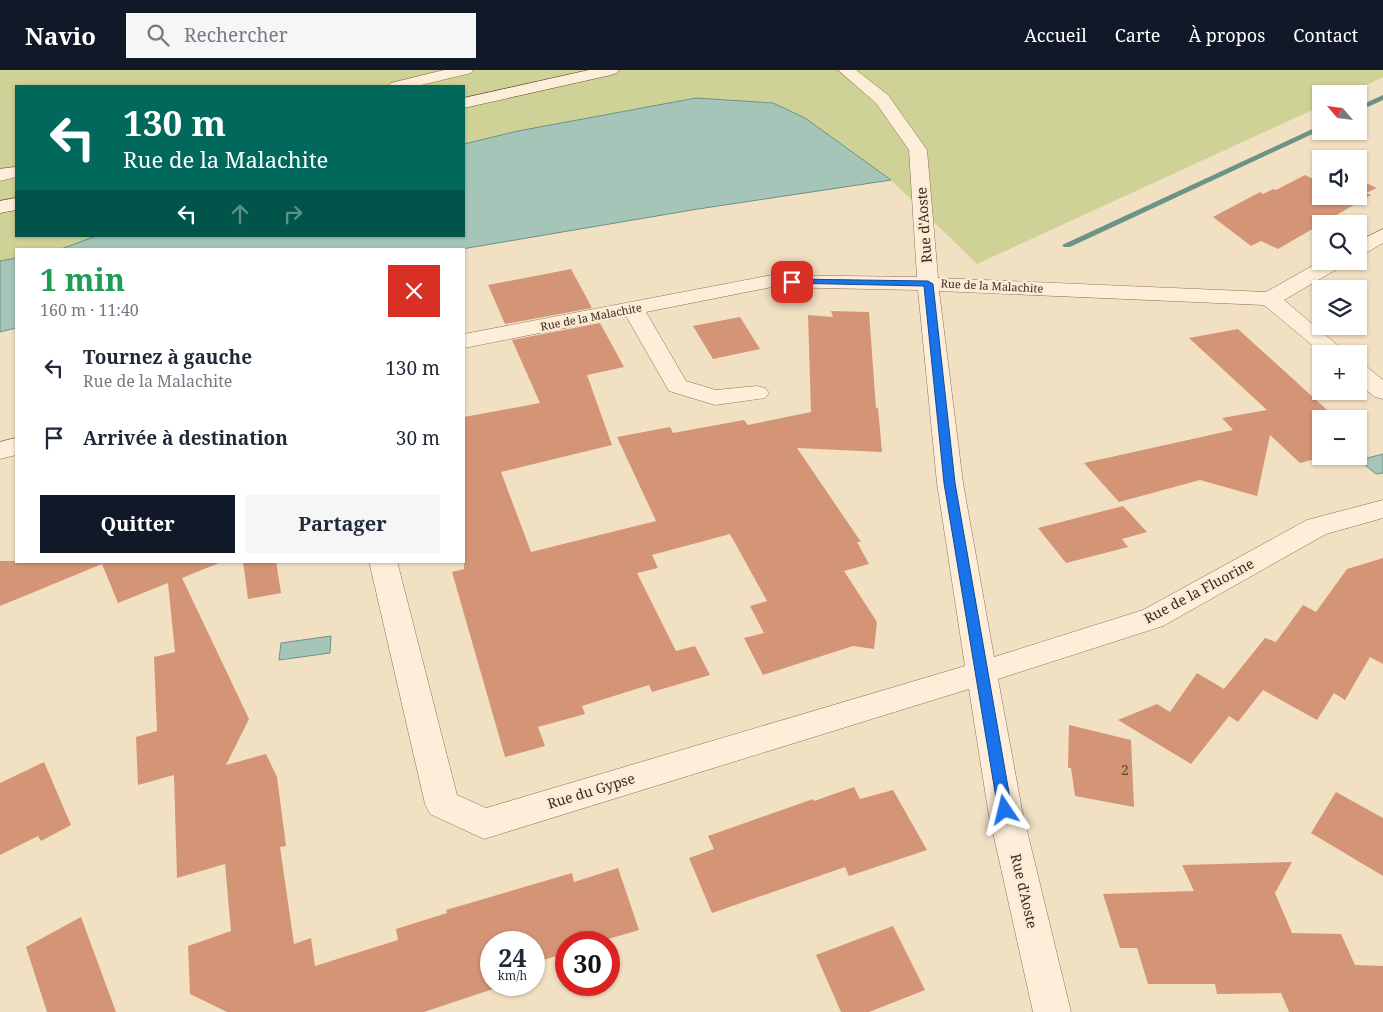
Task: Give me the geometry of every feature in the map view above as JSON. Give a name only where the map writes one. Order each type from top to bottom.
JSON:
[{"type":"street","points":[[401,85],[465,70]]},
{"type":"street","points":[[465,103],[610,70]]},
{"type":"street","name":"Rue d'Aoste","points":[[846,70],[882,99],[918,150],[928,284],[950,483],[1005,810],[1052,1012]]},
{"type":"street","points":[[0,176],[15,172]]},
{"type":"street","points":[[0,207],[15,204]]},
{"type":"street","points":[[1367,244],[1383,235]]},
{"type":"street","points":[[1321,270],[1270,299],[1326,345]]},
{"type":"street","name":"Rue de la Malachite","points":[[465,341],[772,281],[928,284],[1270,299]]},
{"type":"street","points":[[634,309],[677,386],[715,398],[757,393]]},
{"type":"street","points":[[1367,379],[1383,392]]},
{"type":"street","points":[[0,451],[15,446]]},
{"type":"street","name":"Rue de la Fluorine","points":[[981,673],[1153,618],[1317,527],[1383,509]]},
{"type":"street","name":"Rue du Gypse","points":[[383,563],[442,804],[484,824],[981,673]]},
{"type":"green space","points":[[0,70],[1383,70],[1383,77],[1367,85],[1312,85],[1312,110],[977,264],[891,180],[698,209],[465,248],[15,248],[15,328],[0,332]]},
{"type":"shaded area","points":[[696,98],[773,103],[805,118],[891,180],[698,209],[465,248],[64,248],[93,237],[465,237],[465,144],[518,131]]},
{"type":"shaded area","points":[[15,258],[15,328],[0,332],[0,261]]},
{"type":"shaded area","points":[[1383,454],[1383,473],[1376,474],[1365,465],[1367,465],[1367,458]]},
{"type":"shaded area","points":[[331,636],[330,653],[279,660],[281,643]]},
{"type":"building","points":[[1305,175],[1312,178],[1312,205],[1354,205],[1337,215],[1312,215],[1312,229],[1278,249],[1261,241],[1251,246],[1213,217],[1260,192],[1263,194],[1273,189],[1276,190]]},
{"type":"building","points":[[1367,184],[1377,188],[1367,193]]},
{"type":"building","points":[[571,269],[592,308],[505,324],[488,285]]},
{"type":"building","points":[[831,311],[869,312],[876,408],[878,408],[882,452],[797,448],[861,542],[857,542],[869,564],[844,571],[877,622],[874,649],[853,646],[763,675],[744,638],[764,633],[750,606],[767,601],[730,534],[652,555],[658,568],[637,573],[676,651],[695,646],[710,675],[652,692],[649,685],[582,706],[585,714],[538,727],[545,746],[505,757],[452,572],[464,569],[465,563],[465,417],[540,403],[512,340],[600,323],[624,367],[587,375],[612,445],[501,472],[531,552],[656,521],[617,437],[670,427],[673,433],[744,420],[748,425],[811,412],[808,315],[833,317]]},
{"type":"building","points":[[740,317],[760,349],[713,359],[693,326]]},
{"type":"building","points":[[1238,329],[1312,396],[1312,400],[1316,400],[1327,410],[1312,410],[1312,460],[1300,463],[1270,435],[1257,496],[1200,480],[1119,502],[1084,463],[1233,430],[1222,418],[1267,410],[1189,338]]},
{"type":"building","points":[[1123,506],[1147,532],[1122,539],[1128,547],[1066,563],[1038,528]]},
{"type":"building","points":[[1383,558],[1383,664],[1370,657],[1345,700],[1334,693],[1317,720],[1263,690],[1238,722],[1229,716],[1191,764],[1118,720],[1157,704],[1170,712],[1197,673],[1224,689],[1265,638],[1276,642],[1303,605],[1316,612],[1347,569]]},
{"type":"building","points":[[0,561],[15,561],[15,563],[219,563],[182,578],[249,719],[226,765],[266,754],[277,777],[286,846],[280,847],[294,944],[311,938],[315,966],[398,940],[396,929],[447,913],[446,910],[572,873],[574,882],[618,868],[639,930],[620,936],[620,931],[555,931],[555,956],[545,960],[545,931],[480,931],[480,993],[424,1012],[227,1012],[190,994],[188,946],[231,931],[225,864],[177,878],[174,775],[138,785],[136,737],[157,731],[154,657],[175,652],[168,583],[118,603],[102,564],[0,606]]},
{"type":"building","points":[[243,563],[276,563],[281,593],[248,599]]},
{"type":"building","points":[[1069,725],[1131,740],[1134,807],[1075,796],[1071,768],[1068,768]]},
{"type":"building","points":[[44,762],[71,825],[41,841],[38,836],[0,855],[0,783]]},
{"type":"building","points":[[854,787],[860,799],[893,790],[927,850],[849,876],[845,867],[712,913],[689,858],[714,849],[708,836],[813,799],[814,801]]},
{"type":"building","points":[[1336,792],[1383,818],[1383,876],[1311,833]]},
{"type":"building","points":[[1292,862],[1275,893],[1292,933],[1341,934],[1355,965],[1383,966],[1383,1012],[1289,1012],[1281,993],[1217,994],[1215,984],[1148,984],[1137,948],[1120,948],[1103,894],[1194,891],[1182,865]]},
{"type":"building","points":[[81,917],[116,1012],[47,1012],[26,947]]},
{"type":"building","points":[[893,926],[925,990],[869,1012],[841,1012],[816,955]]},
{"type":"waterway","points":[[1368,104],[1383,97]]},
{"type":"waterway","points":[[1067,245],[1312,131]]},
{"type":"route","points":[[792,282],[928,284],[950,483],[1005,810]]}]
